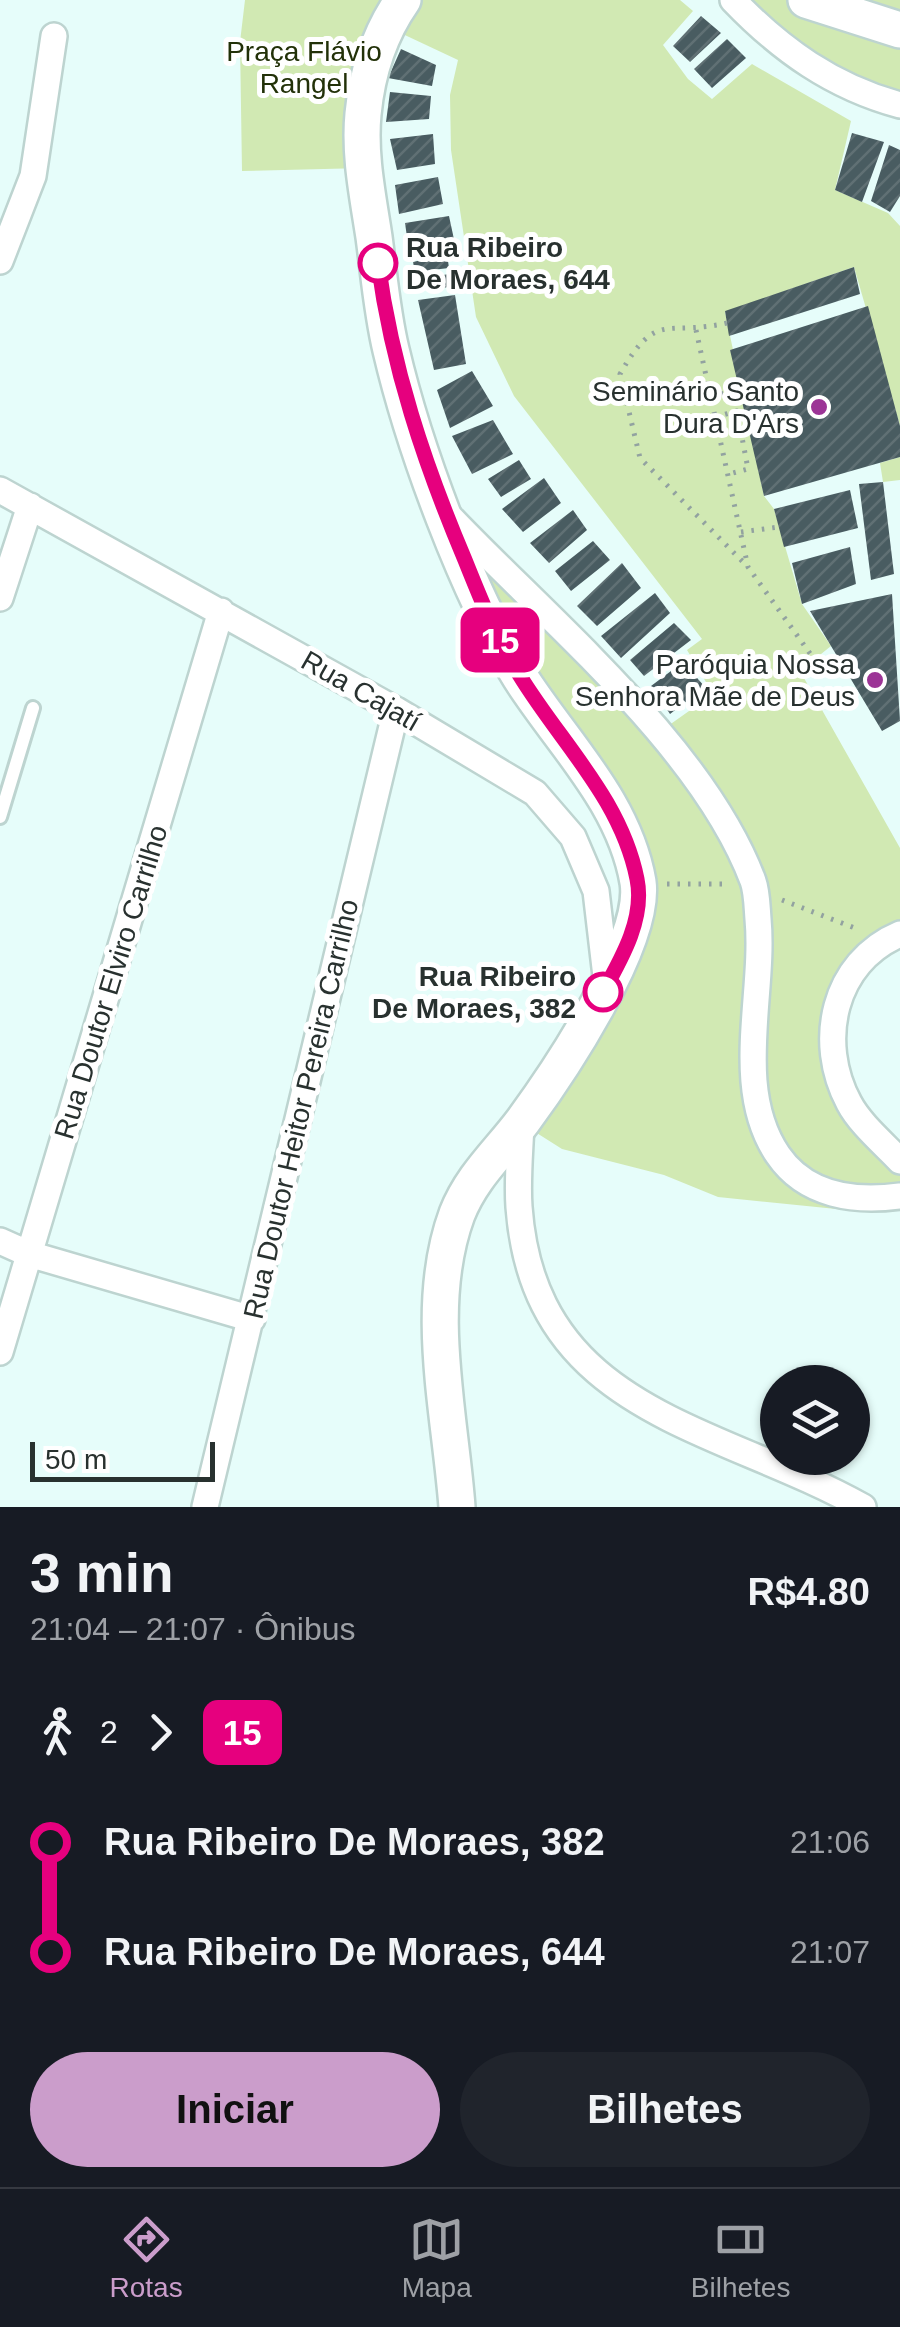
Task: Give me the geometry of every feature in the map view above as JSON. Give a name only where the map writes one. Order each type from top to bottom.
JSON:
[{"type":"street","points":[[403,0],[389,19],[370,68],[363,118],[364,168],[390,348],[443,510],[492,623],[520,677],[616,816],[638,882],[640,908],[607,985],[521,1123],[471,1182],[446,1259],[442,1368],[457,1507]]},
{"type":"street","points":[[733,0],[766,34],[814,71],[900,106]]},
{"type":"street","points":[[806,0],[900,30]]},
{"type":"street","points":[[2,249],[34,176],[54,36]]},
{"type":"street","name":"Rua Cajatí","points":[[0,490],[396,710],[534,793],[574,837],[596,890],[607,985]]},
{"type":"street","points":[[0,598],[30,506]]},
{"type":"street","points":[[443,510],[658,733],[710,802],[755,888],[760,945],[755,1026],[758,1115],[779,1157],[806,1184],[834,1195],[900,1196]]},
{"type":"street","name":"Rua Doutor Elviro Carrilho","points":[[0,1352],[221,611]]},
{"type":"street","name":"Rua Doutor Heitor Pereira Carrilho","points":[[205,1507],[396,710]]},
{"type":"street","points":[[893,937],[861,960],[840,992],[830,1029],[838,1076],[850,1106],[900,1161]]},
{"type":"street","points":[[521,1123],[519,1208],[532,1267],[545,1310],[572,1352],[612,1386],[668,1419],[823,1485],[863,1507]]},
{"type":"street","points":[[0,1241],[30,1254],[252,1319]]},
{"type":"lane","points":[[0,817],[33,708]]},
{"type":"path","points":[[726,323],[696,330],[666,326],[639,340],[620,374],[640,458],[748,567],[814,660]]},
{"type":"path","points":[[696,330],[748,567]]},
{"type":"path","points":[[710,396],[739,388]]},
{"type":"path","points":[[716,417],[737,411],[747,440],[748,469],[729,474]]},
{"type":"path","points":[[741,532],[779,527]]},
{"type":"path","points":[[638,882],[755,888],[893,937]]},
{"type":"green space","name":"Praça Flávio Rangel","points":[[245,0],[406,0],[395,26],[421,0],[680,0],[693,11],[663,45],[688,79],[712,99],[752,64],[851,121],[835,190],[888,213],[900,226],[900,426],[854,267],[725,312],[764,496],[774,509],[802,604],[831,646],[800,671],[900,848],[900,934],[841,993],[838,1076],[900,1159],[900,1193],[856,1211],[718,1197],[664,1175],[562,1149],[521,1123],[555,1072],[638,881],[443,510],[658,733],[713,694],[687,650],[702,639],[514,396],[476,317],[451,150],[450,95],[458,60],[392,29],[364,168],[242,171],[240,42]]},
{"type":"green space","points":[[734,0],[900,0],[900,105],[881,100]]},
{"type":"green space","points":[[900,457],[900,480],[883,482],[880,463]]},
{"type":"building","points":[[701,16],[721,33],[690,62],[673,46]]},
{"type":"building","points":[[727,39],[746,58],[712,88],[694,69]]},
{"type":"building","points":[[401,49],[436,65],[432,86],[388,78]]},
{"type":"building","points":[[390,92],[431,96],[429,119],[386,122]]},
{"type":"building","points":[[852,133],[884,142],[862,202],[835,190]]},
{"type":"building","points":[[433,134],[435,164],[397,170],[390,139]]},
{"type":"building","points":[[889,145],[900,150],[900,196],[890,212],[871,201]]},
{"type":"building","points":[[438,177],[443,204],[399,214],[395,185]]},
{"type":"building","points":[[449,216],[455,244],[409,251],[405,223]]},
{"type":"building","points":[[447,254],[449,268],[415,272],[413,262]]},
{"type":"building","points":[[854,267],[860,294],[729,336],[725,311]]},
{"type":"building","points":[[459,272],[461,286],[419,290],[417,280]]},
{"type":"building","points":[[455,295],[466,364],[434,370],[418,300]]},
{"type":"building","name":"Seminário Santo Dura D'Ars","points":[[868,306],[900,426],[900,457],[764,496],[730,350]]},
{"type":"building","points":[[472,371],[493,406],[450,428],[437,390]]},
{"type":"building","points":[[493,420],[513,454],[472,474],[452,436]]},
{"type":"building","points":[[519,460],[531,479],[501,497],[488,479]]},
{"type":"building","points":[[544,478],[561,503],[523,532],[502,509]]},
{"type":"building","points":[[883,482],[894,574],[871,580],[859,484]]},
{"type":"building","points":[[850,490],[858,528],[784,547],[774,509]]},
{"type":"building","points":[[573,510],[587,530],[549,563],[530,543]]},
{"type":"building","points":[[593,541],[610,560],[571,591],[555,571]]},
{"type":"building","points":[[850,547],[856,584],[802,604],[792,563]]},
{"type":"building","points":[[622,563],[641,588],[597,626],[577,606]]},
{"type":"building","points":[[655,593],[670,613],[621,658],[601,636]]},
{"type":"building","name":"Paróquia Nossa Senhora Mãe de Deus","points":[[892,594],[900,721],[882,731],[810,611]]},
{"type":"building","points":[[674,623],[691,640],[644,676],[630,660]]},
{"type":"building","points":[[683,662],[705,687],[670,714],[651,686]]},
{"type":"bus line","name":"15","points":[[378,263],[390,348],[427,470],[467,566],[520,677],[574,749],[616,816],[632,858],[640,908],[603,992]]},
{"type":"place","name":"Rua Ribeiro De Moraes, 644","points":[[378,263]]},
{"type":"place","name":"Seminário Santo Dura D'Ars","points":[[819,407]]},
{"type":"place","name":"Paróquia Nossa Senhora Mãe de Deus","points":[[875,680]]},
{"type":"place","name":"Rua Ribeiro De Moraes, 382","points":[[603,992]]}]
